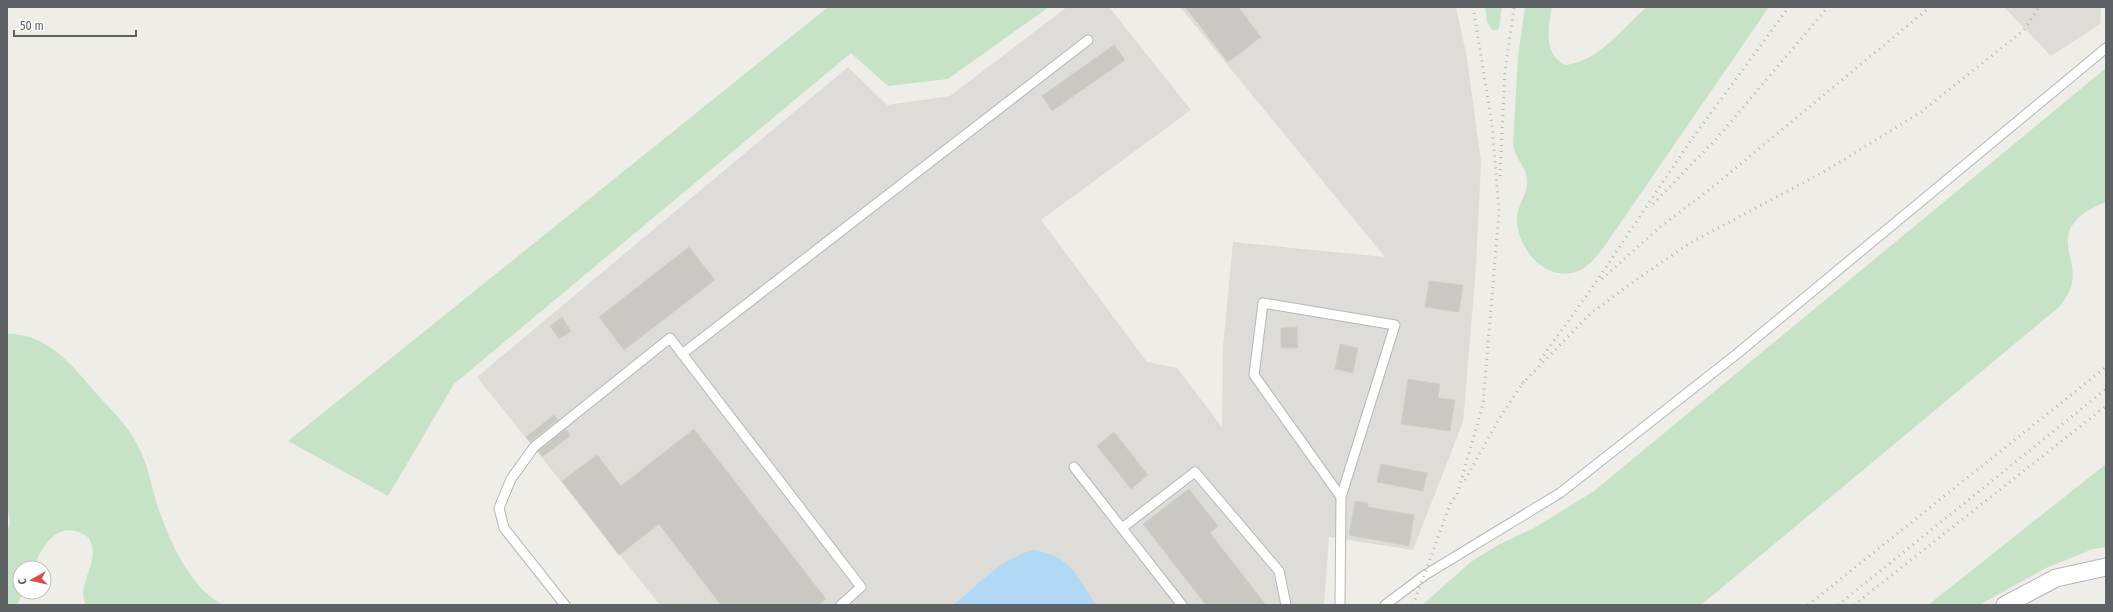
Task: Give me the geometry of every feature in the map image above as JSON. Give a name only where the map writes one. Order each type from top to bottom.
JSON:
[{"type":"street","points":[[2005,605],[2056,578],[2106,567]]},
{"type":"lane","points":[[682,354],[1088,40]]},
{"type":"lane","points":[[1385,605],[1425,575],[1560,493],[1738,354],[2106,48]]},
{"type":"lane","points":[[1340,605],[1341,497],[1394,325],[1263,303],[1254,375],[1341,497]]},
{"type":"lane","points":[[565,605],[504,528],[499,508],[511,480],[534,447],[670,338],[861,587],[842,605]]},
{"type":"lane","points":[[1074,467],[1182,605]]},
{"type":"lane","points":[[1122,528],[1195,472],[1279,572],[1286,605]]},
{"type":"shaded area","points":[[1067,7],[1109,7],[1191,110],[1041,220],[1147,362],[1177,368],[1222,427],[1223,347],[1233,242],[1385,257],[1180,7],[1456,7],[1467,58],[1481,162],[1476,266],[1463,422],[1413,550],[1329,537],[1324,605],[660,605],[477,377],[848,67],[887,105],[950,96]]},
{"type":"shaded area","points":[[2004,7],[2101,7],[2100,24],[2051,56]]},
{"type":"green space","points":[[828,7],[1049,7],[948,79],[888,86],[851,53],[454,384],[388,496],[288,441]]},
{"type":"green space","points":[[1485,7],[1502,7],[1499,28],[1497,30],[1492,30],[1487,22]]},
{"type":"green space","points":[[1525,7],[1552,7],[1549,23],[1550,48],[1554,55],[1566,65],[1579,62],[1601,50],[1647,7],[1769,7],[1606,244],[1588,265],[1580,270],[1568,273],[1557,273],[1547,269],[1529,254],[1519,232],[1517,221],[1518,210],[1527,186],[1525,172],[1513,144],[1518,57]]},
{"type":"green space","points":[[2106,68],[2106,202],[2086,212],[2070,229],[2068,244],[2073,278],[2070,290],[2059,307],[1701,605],[1422,605],[1472,561],[1500,544],[1534,528],[1594,491]]},
{"type":"green space","points":[[7,334],[21,335],[34,339],[57,352],[77,371],[124,424],[134,438],[147,467],[161,517],[182,562],[201,589],[225,605],[86,605],[84,588],[91,565],[92,547],[89,538],[79,532],[70,530],[61,532],[54,536],[42,550],[37,560],[12,560],[12,600],[19,600],[17,605],[7,605],[7,534],[10,523],[7,502]]},
{"type":"green space","points":[[2106,464],[2106,547],[2093,549],[2046,568],[1979,605],[1928,605]]},
{"type":"water","points":[[1034,550],[1057,557],[1072,569],[1096,605],[953,605],[1001,565],[1022,554]]},
{"type":"building","points":[[1185,7],[1238,7],[1261,37],[1228,62]]},
{"type":"building","points":[[1114,45],[1125,60],[1052,111],[1042,96]]},
{"type":"building","points":[[689,247],[715,280],[624,350],[599,317]]},
{"type":"building","points":[[1429,281],[1463,285],[1459,312],[1425,307]]},
{"type":"building","points":[[562,317],[571,331],[559,339],[550,326]]},
{"type":"building","points":[[1297,327],[1298,348],[1281,348],[1281,328]]},
{"type":"building","points":[[1340,344],[1358,348],[1353,373],[1335,369]]},
{"type":"building","points":[[1408,379],[1440,384],[1438,398],[1455,400],[1450,431],[1401,424]]},
{"type":"building","points":[[554,415],[558,420],[530,442],[526,437]]},
{"type":"building","points":[[566,429],[570,436],[542,457],[538,451]]},
{"type":"building","points":[[694,429],[826,599],[818,605],[721,605],[659,524],[619,555],[562,481],[597,455],[621,486]]},
{"type":"building","points":[[1114,432],[1148,475],[1131,489],[1097,446]]},
{"type":"building","points":[[1381,464],[1427,473],[1423,491],[1377,482]]},
{"type":"building","points":[[1189,489],[1218,526],[1210,533],[1266,605],[1206,605],[1143,524]]},
{"type":"building","points":[[1355,501],[1368,503],[1368,507],[1414,515],[1409,546],[1349,535]]},
{"type":"railway","points":[[1413,605],[1451,502],[1457,495],[1483,404],[1499,212],[1492,124],[1473,7]]},
{"type":"railway","points":[[1500,176],[1505,72],[1514,7]]},
{"type":"railway","points":[[1540,360],[1592,288],[1691,140],[1789,7]]},
{"type":"railway","points":[[1653,204],[1717,138],[1828,7]]},
{"type":"railway","points":[[1602,279],[1659,228],[1714,186],[1930,7]]},
{"type":"railway","points":[[1522,384],[1590,314],[1633,282],[1690,243],[1827,170],[1921,112],[2024,30],[2039,7]]},
{"type":"railway","points":[[1808,605],[2106,367]]},
{"type":"railway","points":[[1465,480],[1499,419],[1524,381]]},
{"type":"railway","points":[[1838,605],[2106,389]]},
{"type":"railway","points":[[1854,605],[2106,406]]}]
